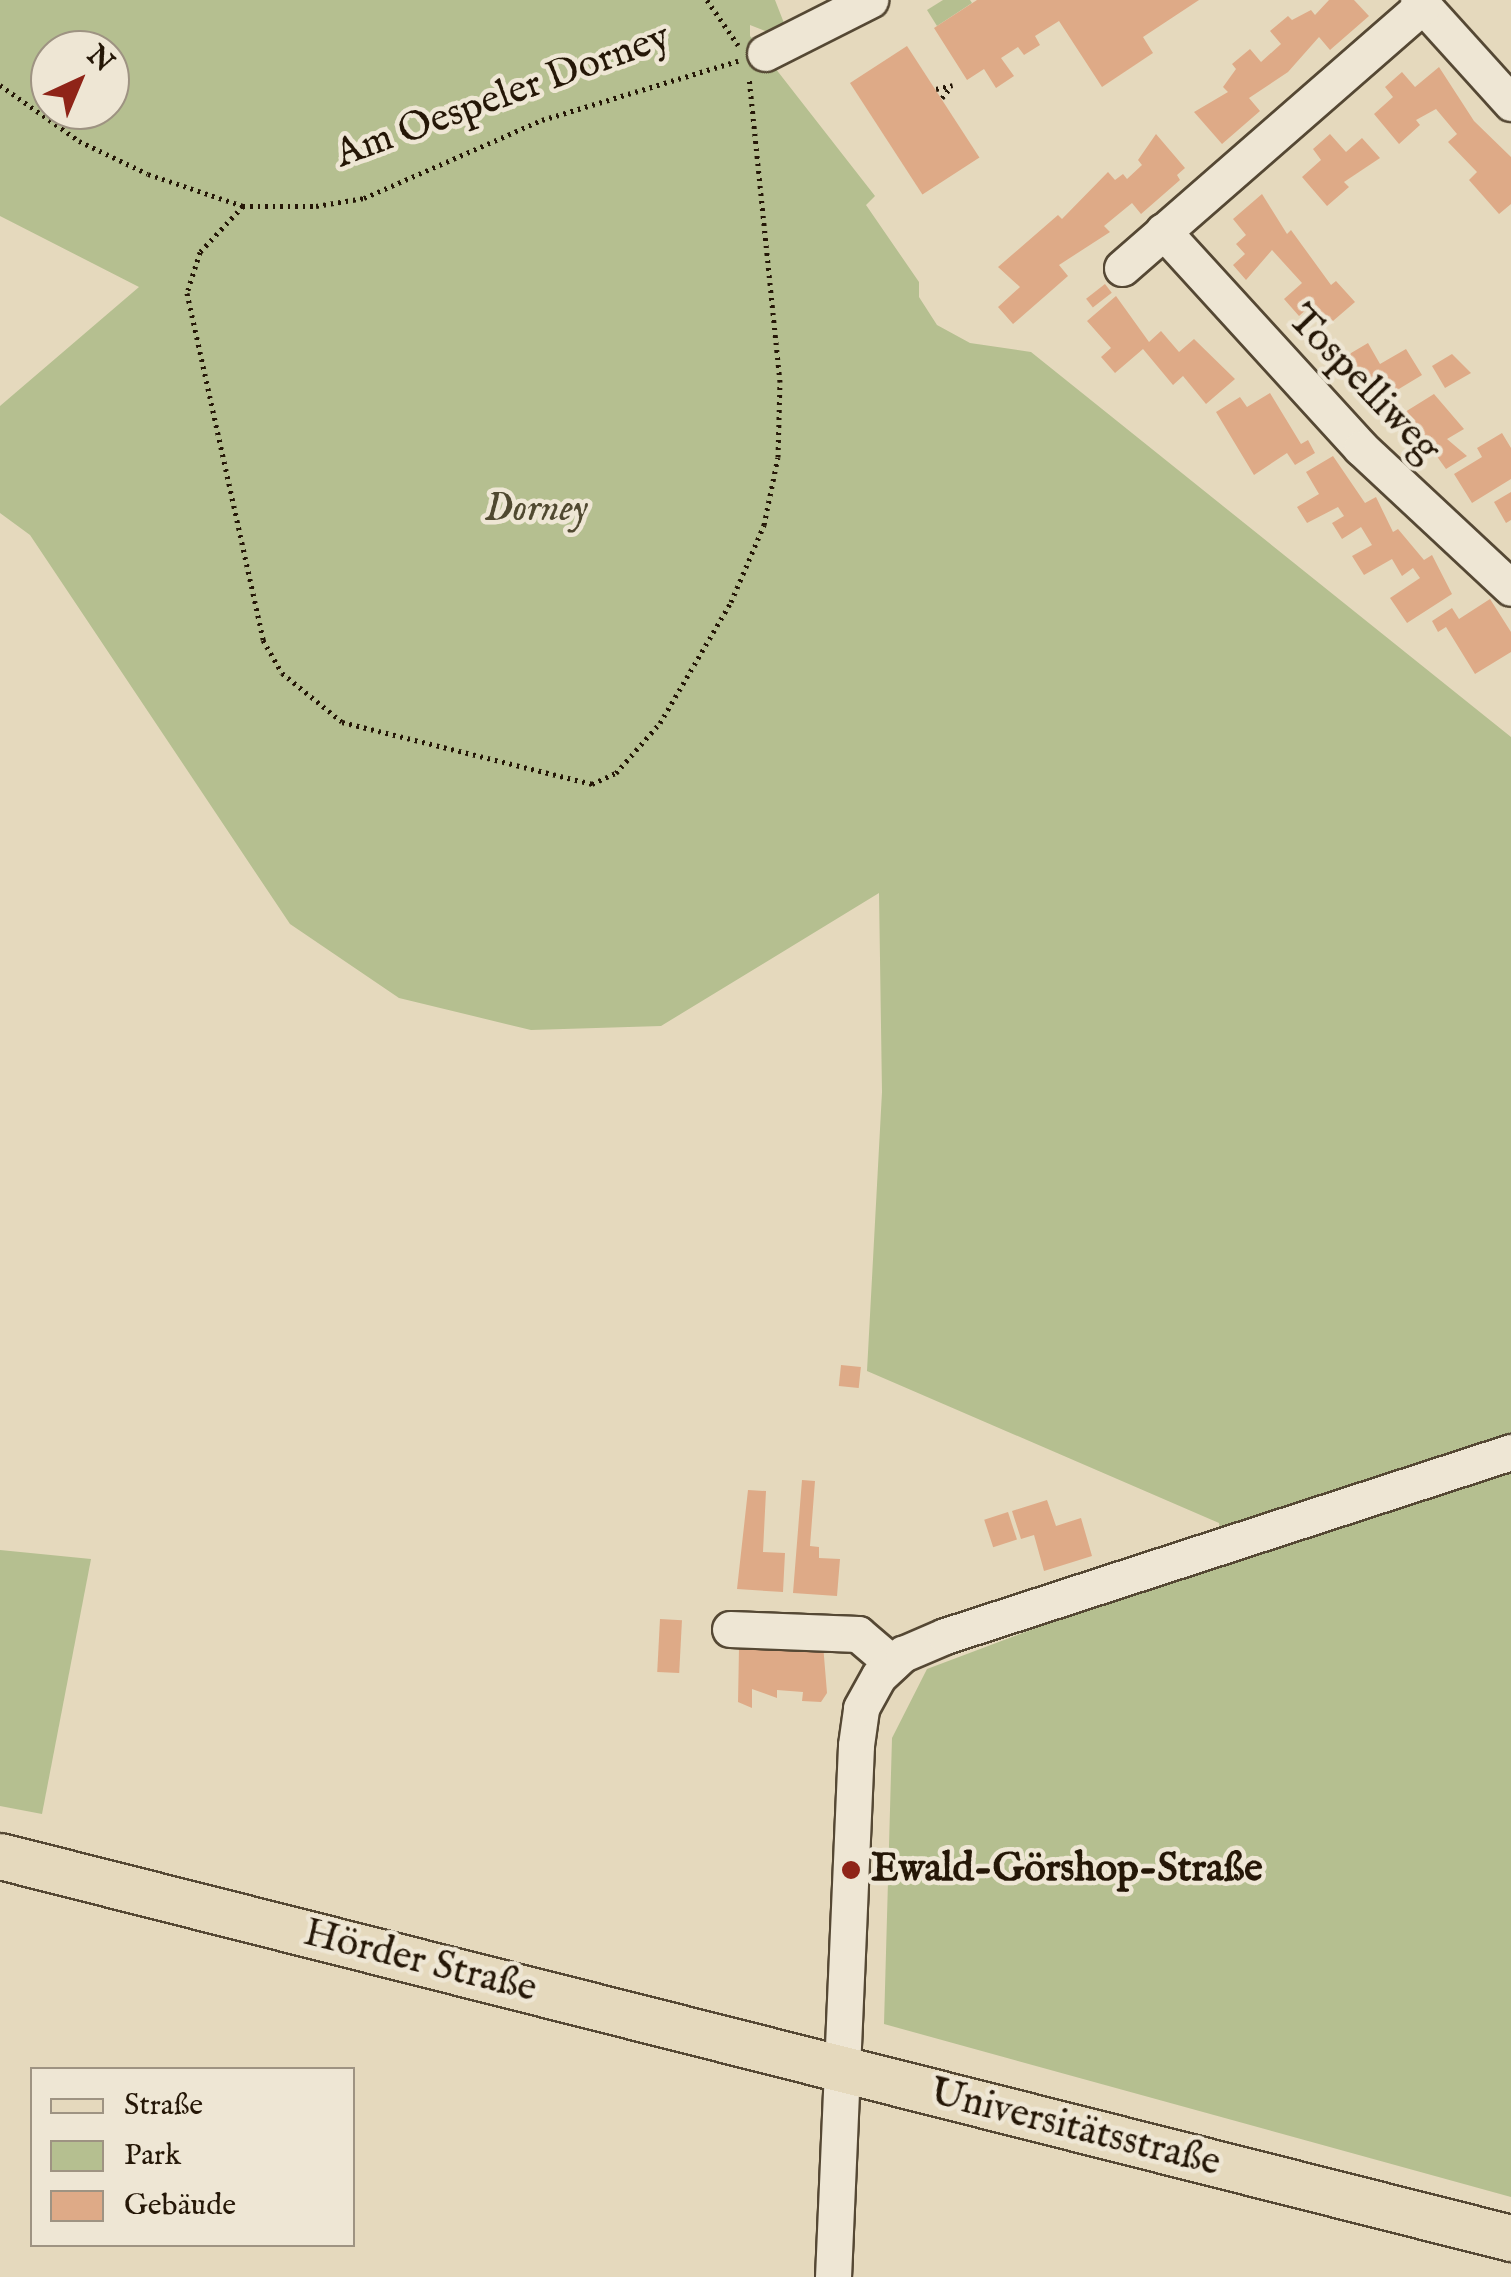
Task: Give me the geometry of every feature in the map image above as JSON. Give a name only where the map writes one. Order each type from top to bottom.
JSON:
[{"type":"main road","name":"Hörder Straße","points":[[0,1856],[840,2070]]},
{"type":"main road","name":"Universitätsstraße","points":[[840,2070],[1511,2238]]},
{"type":"street","points":[[756,56],[870,0]]},
{"type":"street","points":[[1122,268],[1420,3],[1505,86]]},
{"type":"street","name":"Tospelliweg","points":[[1164,232],[1362,448],[1511,588]]},
{"type":"street","points":[[833,2277],[858,1724],[867,1694],[892,1663],[946,1636],[1511,1452]]},
{"type":"street","points":[[730,1629],[858,1634],[892,1663]]},
{"type":"path","points":[[243,206],[200,252],[186,292],[263,640],[282,673],[342,722],[592,784],[616,773],[660,723],[731,602],[764,525],[778,456],[780,382],[756,56],[706,0]]},
{"type":"path","name":"Am Oespeler Dorney","points":[[0,85],[96,149],[243,206],[364,198],[542,120],[756,56]]},
{"type":"path","points":[[936,89],[953,84],[942,98]]},
{"type":"green space","name":"Dorney","points":[[0,0],[775,0],[791,41],[750,25],[750,36],[875,196],[866,205],[919,282],[919,297],[937,325],[970,343],[1031,352],[1511,737],[1511,2197],[884,2024],[892,1738],[927,1669],[1225,1557],[1219,1523],[867,1371],[882,1092],[879,893],[661,1026],[531,1030],[399,998],[290,924],[30,535],[0,513],[0,406],[139,287],[0,216]]},
{"type":"green space","points":[[943,0],[972,3],[937,26],[927,10]]},
{"type":"green space","points":[[0,1550],[91,1559],[42,1814],[0,1806]]},
{"type":"building","points":[[977,0],[1199,0],[1143,37],[1153,53],[1102,87],[1059,21],[1035,36],[1040,45],[1024,55],[1018,47],[1001,58],[1014,76],[996,88],[984,69],[967,80],[934,28]]},
{"type":"building","points":[[1329,0],[1354,0],[1369,16],[1330,50],[1319,37],[1288,72],[1249,98],[1260,111],[1222,144],[1194,112],[1228,92],[1223,87],[1236,69],[1232,64],[1250,49],[1261,62],[1281,44],[1270,31],[1288,16],[1292,20],[1311,10],[1315,15]]},
{"type":"building","points":[[907,46],[979,158],[922,195],[850,83]]},
{"type":"building","points":[[1439,67],[1474,121],[1511,157],[1511,204],[1499,214],[1469,180],[1477,172],[1448,142],[1457,134],[1436,109],[1416,120],[1420,125],[1399,144],[1374,114],[1393,97],[1385,87],[1402,72],[1415,87]]},
{"type":"building","points":[[1156,134],[1185,168],[1177,175],[1180,180],[1141,214],[1132,203],[1104,226],[1110,232],[1059,265],[1068,276],[1013,324],[998,307],[1020,287],[998,267],[1058,215],[1062,219],[1108,172],[1115,180],[1123,174],[1127,179],[1142,165],[1138,160]]},
{"type":"building","points":[[1330,134],[1346,152],[1362,138],[1380,158],[1344,182],[1349,187],[1327,206],[1302,177],[1321,160],[1313,149]]},
{"type":"building","points":[[1262,194],[1287,234],[1291,230],[1331,285],[1336,281],[1355,302],[1326,327],[1309,307],[1299,316],[1284,299],[1302,283],[1272,250],[1246,280],[1233,265],[1245,254],[1236,244],[1246,235],[1233,219]]},
{"type":"building","points":[[1105,284],[1112,293],[1093,307],[1086,299]]},
{"type":"building","points":[[1116,296],[1149,342],[1161,331],[1179,352],[1194,339],[1235,379],[1206,404],[1183,376],[1173,385],[1143,349],[1115,373],[1101,357],[1111,348],[1087,321]]},
{"type":"building","points":[[1368,343],[1380,364],[1406,349],[1422,375],[1374,404],[1346,356]]},
{"type":"building","points":[[1452,354],[1471,373],[1445,388],[1432,366]]},
{"type":"building","points":[[1270,393],[1301,444],[1308,440],[1315,453],[1295,465],[1287,453],[1254,475],[1216,412],[1240,397],[1247,407]]},
{"type":"building","points":[[1434,394],[1464,429],[1447,439],[1467,456],[1446,469],[1405,412]]},
{"type":"building","points":[[1502,433],[1511,448],[1511,479],[1472,503],[1454,474],[1482,457],[1477,448]]},
{"type":"building","points":[[1333,456],[1365,503],[1376,497],[1393,532],[1398,529],[1424,560],[1432,555],[1452,594],[1407,623],[1390,598],[1420,578],[1413,568],[1402,576],[1392,559],[1364,575],[1352,556],[1372,545],[1361,527],[1342,539],[1332,523],[1344,516],[1338,507],[1307,523],[1297,507],[1319,494],[1306,472]]},
{"type":"building","points":[[1511,492],[1511,520],[1506,523],[1494,502]]},
{"type":"building","points":[[1490,599],[1511,632],[1511,652],[1475,674],[1446,627],[1438,632],[1432,621],[1452,608],[1459,619]]},
{"type":"building","points":[[841,1365],[861,1367],[859,1388],[839,1386]]},
{"type":"building","points":[[802,1480],[815,1481],[810,1546],[819,1547],[819,1558],[840,1559],[837,1596],[793,1593]]},
{"type":"building","points":[[748,1490],[766,1491],[763,1552],[785,1553],[783,1592],[737,1589]]},
{"type":"building","points":[[1047,1500],[1056,1526],[1081,1518],[1092,1556],[1044,1571],[1034,1535],[1021,1539],[1012,1511]]},
{"type":"building","points":[[1008,1512],[1017,1540],[993,1547],[984,1520]]},
{"type":"building","points":[[660,1619],[682,1620],[679,1673],[657,1672]]},
{"type":"building","points":[[731,1633],[740,1634],[740,1647],[745,1634],[772,1636],[771,1649],[804,1651],[805,1642],[823,1644],[827,1693],[821,1702],[802,1701],[803,1692],[777,1690],[777,1698],[752,1689],[752,1708],[738,1702],[739,1648],[730,1647]]},
{"type":"place","name":"Ewald-Görshop-Straße","points":[[851,1870]]}]
